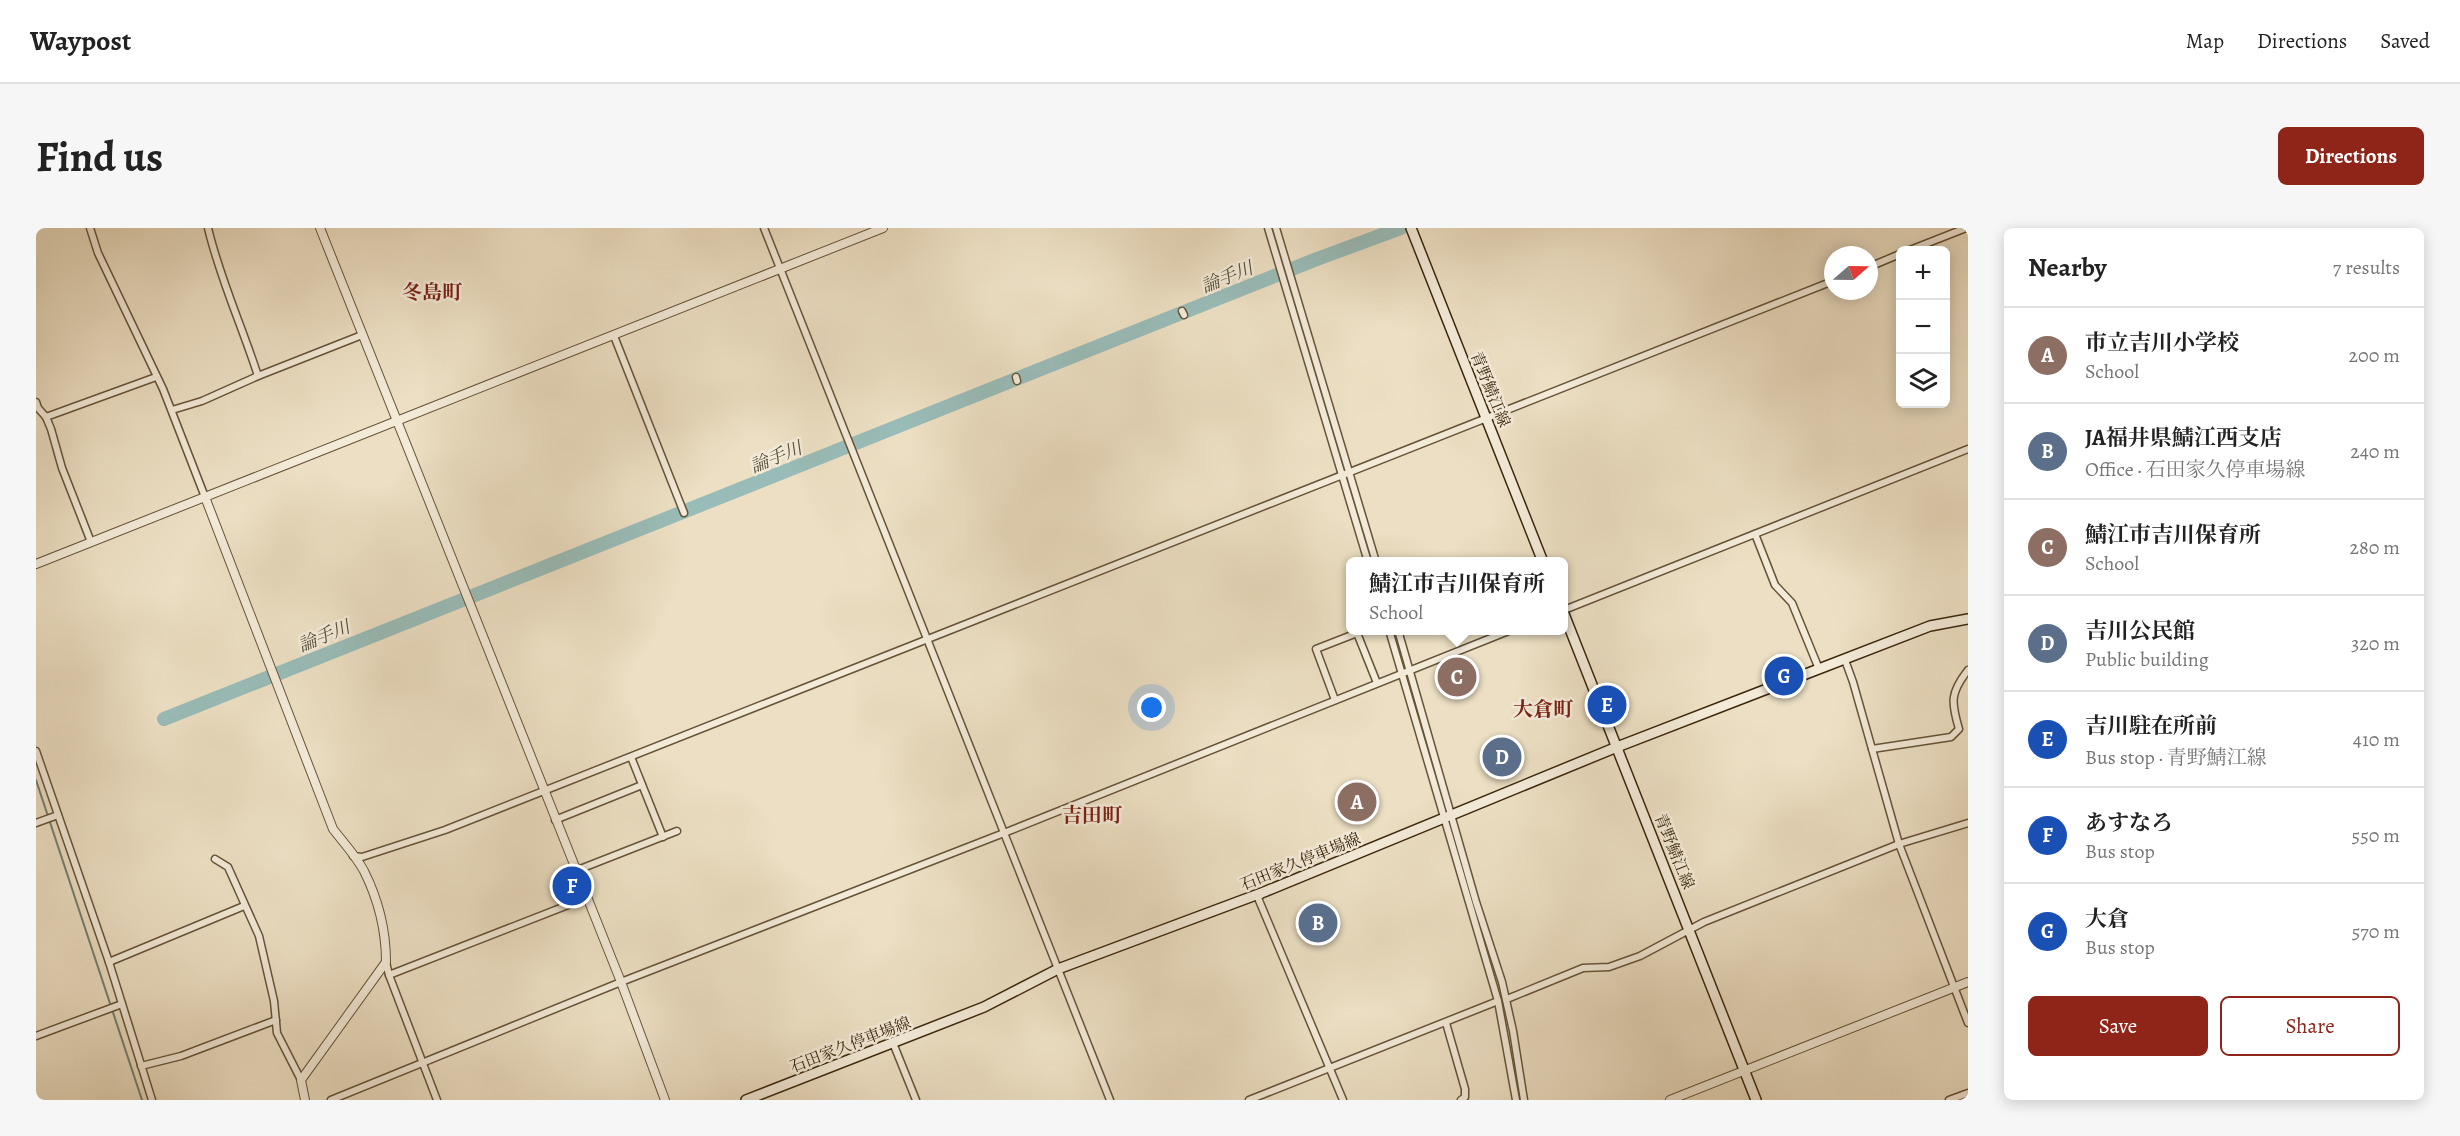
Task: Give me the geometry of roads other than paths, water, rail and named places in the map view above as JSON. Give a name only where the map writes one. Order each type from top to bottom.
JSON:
[{"type":"main road","name":"青野鯖江線","points":[[1411,228],[1541,557]]},
{"type":"main road","name":"石田家久停車場線","points":[[746,1100],[984,1007],[1058,969],[1264,892],[1617,747],[1930,626],[1968,620]]},
{"type":"main road","name":"青野鯖江線","points":[[1568,624],[1756,1100]]},
{"type":"street","points":[[90,228],[98,253],[133,323],[172,411],[333,829],[363,870],[382,918],[389,975],[436,1100]]},
{"type":"street","points":[[208,228],[217,266],[244,333],[258,376]]},
{"type":"street","points":[[320,228],[543,792],[621,982],[665,1100]]},
{"type":"street","points":[[764,228],[1110,1100]]},
{"type":"street","points":[[36,564],[883,228]]},
{"type":"street","points":[[1268,228],[1345,474],[1375,557]]},
{"type":"street","points":[[1276,228],[1367,557]]},
{"type":"street","points":[[1920,246],[1966,228]]},
{"type":"street","points":[[1878,263],[1896,256]]},
{"type":"street","points":[[353,856],[362,857],[445,830],[543,792],[1824,285]]},
{"type":"street","points":[[172,411],[202,401],[362,335]]},
{"type":"street","points":[[614,336],[683,512]]},
{"type":"street","points":[[46,417],[156,377]]},
{"type":"street","points":[[36,402],[46,417],[62,468],[91,542]]},
{"type":"street","points":[[1568,610],[1968,449]]},
{"type":"street","points":[[1755,534],[1776,585],[1792,603],[1819,669]]},
{"type":"street","points":[[1335,700],[1316,649],[1352,635]]},
{"type":"street","points":[[1358,635],[1377,683]]},
{"type":"street","points":[[1390,635],[1507,999],[1524,1100]]},
{"type":"street","points":[[1400,635],[1498,1001],[1516,1100]]},
{"type":"street","points":[[331,1100],[621,982],[1004,833],[1498,635]]},
{"type":"street","points":[[1845,660],[1899,844],[1968,1023]]},
{"type":"street","points":[[1872,749],[1951,737],[1959,729],[1954,710],[1956,687],[1968,670]]},
{"type":"street","points":[[36,751],[56,816],[109,962],[119,1005],[152,1100]]},
{"type":"street","points":[[631,757],[663,837]]},
{"type":"street","points":[[555,820],[642,784]]},
{"type":"street","points":[[36,824],[56,816]]},
{"type":"street","points":[[1507,999],[1582,968],[1609,967],[1640,956],[1689,929],[1899,844],[1968,823]]},
{"type":"street","points":[[575,871],[677,831]]},
{"type":"street","points":[[215,859],[228,867],[259,936],[274,1001],[277,1033],[301,1080],[305,1100]]},
{"type":"street","points":[[1264,892],[1258,898],[1344,1100]]},
{"type":"street","points":[[389,975],[586,898]]},
{"type":"street","points":[[109,962],[244,906]]},
{"type":"street","points":[[301,1080],[386,962]]},
{"type":"street","points":[[1670,1100],[1968,982]]},
{"type":"street","points":[[1249,1100],[1498,1001]]},
{"type":"street","points":[[36,1036],[119,1005]]},
{"type":"street","points":[[141,1066],[181,1056],[276,1020]]},
{"type":"street","points":[[1446,1023],[1465,1089],[1465,1097],[1461,1100]]},
{"type":"street","points":[[893,1043],[916,1100]]},
{"type":"street","points":[[1948,1100],[1968,1092]]},
{"type":"waterway","name":"論手川","points":[[164,719],[1317,259],[1401,228]]},
{"type":"waterway","points":[[36,780],[142,1100]]},
{"type":"place","name":"大倉","points":[[1784,676]]},
{"type":"place","name":"鯖江市吉川保育所","points":[[1457,677]]},
{"type":"place","name":"吉川駐在所前","points":[[1607,705]]},
{"type":"place","name":"吉川公民館","points":[[1502,757]]},
{"type":"place","name":"市立吉川小学校","points":[[1357,802]]},
{"type":"place","name":"あすなろ","points":[[572,886]]},
{"type":"place","name":"JA福井県鯖江西支店","points":[[1318,923]]},
{"type":"district","name":"冬島町","points":[[432,292]]},
{"type":"district","name":"大倉町","points":[[1543,709]]},
{"type":"district","name":"吉田町","points":[[1092,815]]}]
